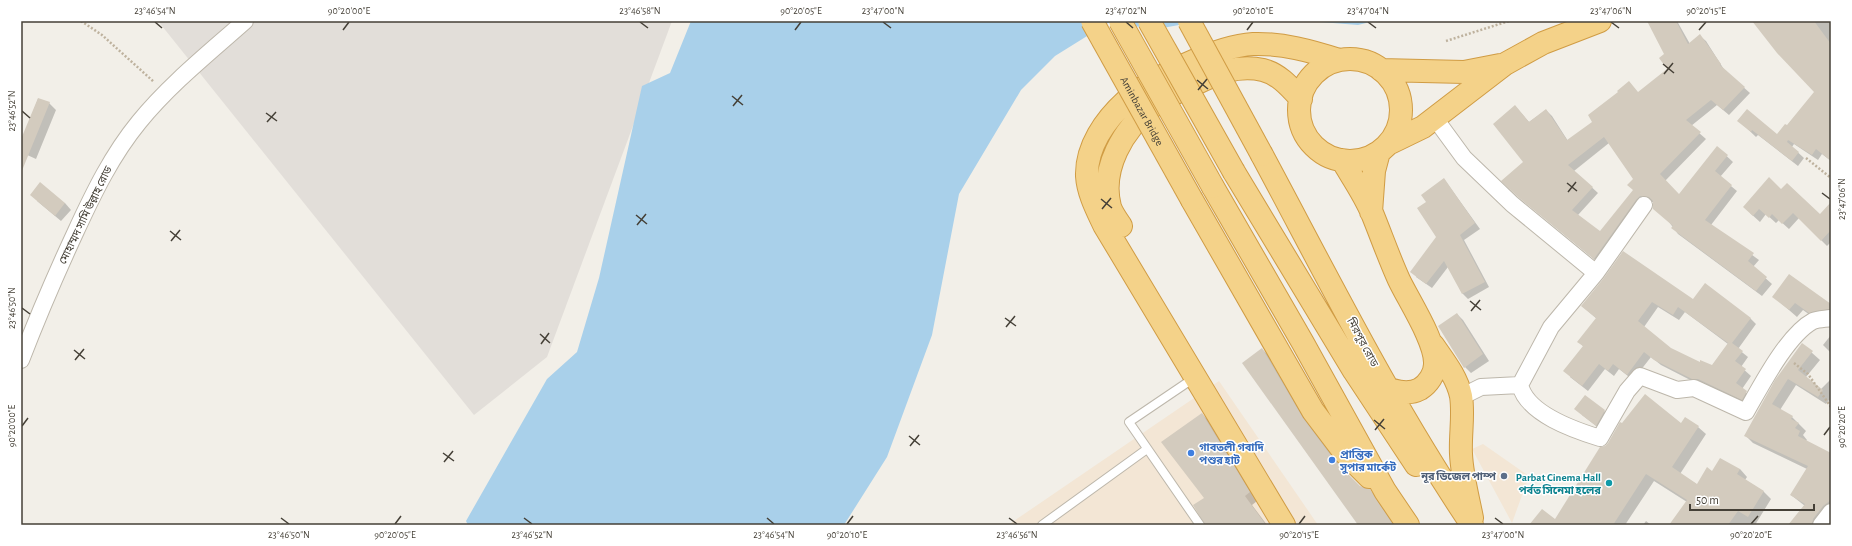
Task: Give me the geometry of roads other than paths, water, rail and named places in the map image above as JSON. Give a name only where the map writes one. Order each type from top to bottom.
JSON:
[{"type":"highway","name":"Aminbazar Bridge","points":[[1092,21],[1313,412],[1344,452],[1385,491]]},
{"type":"highway","points":[[1120,21],[1303,343],[1385,491],[1408,525]]},
{"type":"highway","points":[[1149,21],[1234,172],[1354,371],[1431,487],[1472,525]]},
{"type":"highway","name":"মিরপুর রোড","points":[[1189,21],[1388,389],[1434,470],[1472,525]]},
{"type":"highway","points":[[1371,212],[1374,171],[1384,148],[1396,132],[1400,119],[1401,105],[1398,92],[1391,80],[1381,70],[1365,61],[1348,59],[1339,60],[1325,66],[1314,74],[1306,85],[1301,99],[1301,122],[1312,143],[1330,156],[1342,160],[1367,158],[1384,148],[1423,127],[1434,117],[1505,64],[1543,43],[1600,21]]},
{"type":"highway","points":[[1284,525],[1107,232],[1092,200],[1087,176],[1093,142],[1103,126],[1126,100],[1178,68],[1232,47],[1252,44],[1275,45],[1306,51],[1339,60]]},
{"type":"highway","points":[[1381,70],[1464,72],[1505,64]]},
{"type":"highway","points":[[1300,525],[1110,208],[1107,187],[1109,169],[1115,153],[1124,137],[1136,122],[1153,106],[1197,83],[1227,70],[1247,68],[1263,70],[1274,74],[1289,86],[1301,99]]},
{"type":"highway","points":[[1342,160],[1371,212],[1399,279],[1433,350],[1435,364],[1429,381],[1414,392],[1403,393],[1388,389],[1354,371]]},
{"type":"highway","points":[[1426,334],[1450,369],[1461,397],[1461,454],[1463,478],[1472,525]]},
{"type":"street","name":"মোহাম্মদ সামি উল্লাহ রোড","points":[[21,360],[49,287],[99,182],[117,152],[166,92],[245,21]]},
{"type":"street","points":[[1434,117],[1464,158],[1512,204],[1596,273]]},
{"type":"street","points":[[1644,205],[1596,273],[1551,327],[1520,385],[1522,392],[1543,415],[1575,430],[1600,438],[1627,391],[1640,376],[1677,390],[1694,388],[1746,412],[1793,338],[1805,326],[1815,320],[1831,318]]},
{"type":"street","points":[[1461,397],[1481,387],[1520,385]]},
{"type":"street","points":[[1821,525],[1831,512]]},
{"type":"lane","points":[[1195,378],[1128,422],[1200,525]]},
{"type":"lane","points":[[1042,525],[1147,449]]},
{"type":"water","points":[[691,21],[1201,21],[1157,29],[1108,23],[1055,56],[1021,90],[959,194],[932,335],[887,457],[844,525],[468,525],[466,521],[547,379],[577,352],[599,278],[642,86],[670,73]]},
{"type":"water","points":[[1308,21],[1374,21],[1358,25]]},
{"type":"place","name":"গাবতলী গবাদি পশুর হাট","points":[[1191,453]]},
{"type":"place","name":"প্রান্তিক সুপার মার্কেট","points":[[1332,460]]},
{"type":"place","name":"নূর ডিজেল পাম্প","points":[[1504,476]]},
{"type":"place","name":"Parbat Cinema Hall পর্বত সিনেমা হলের","points":[[1609,483]]}]
